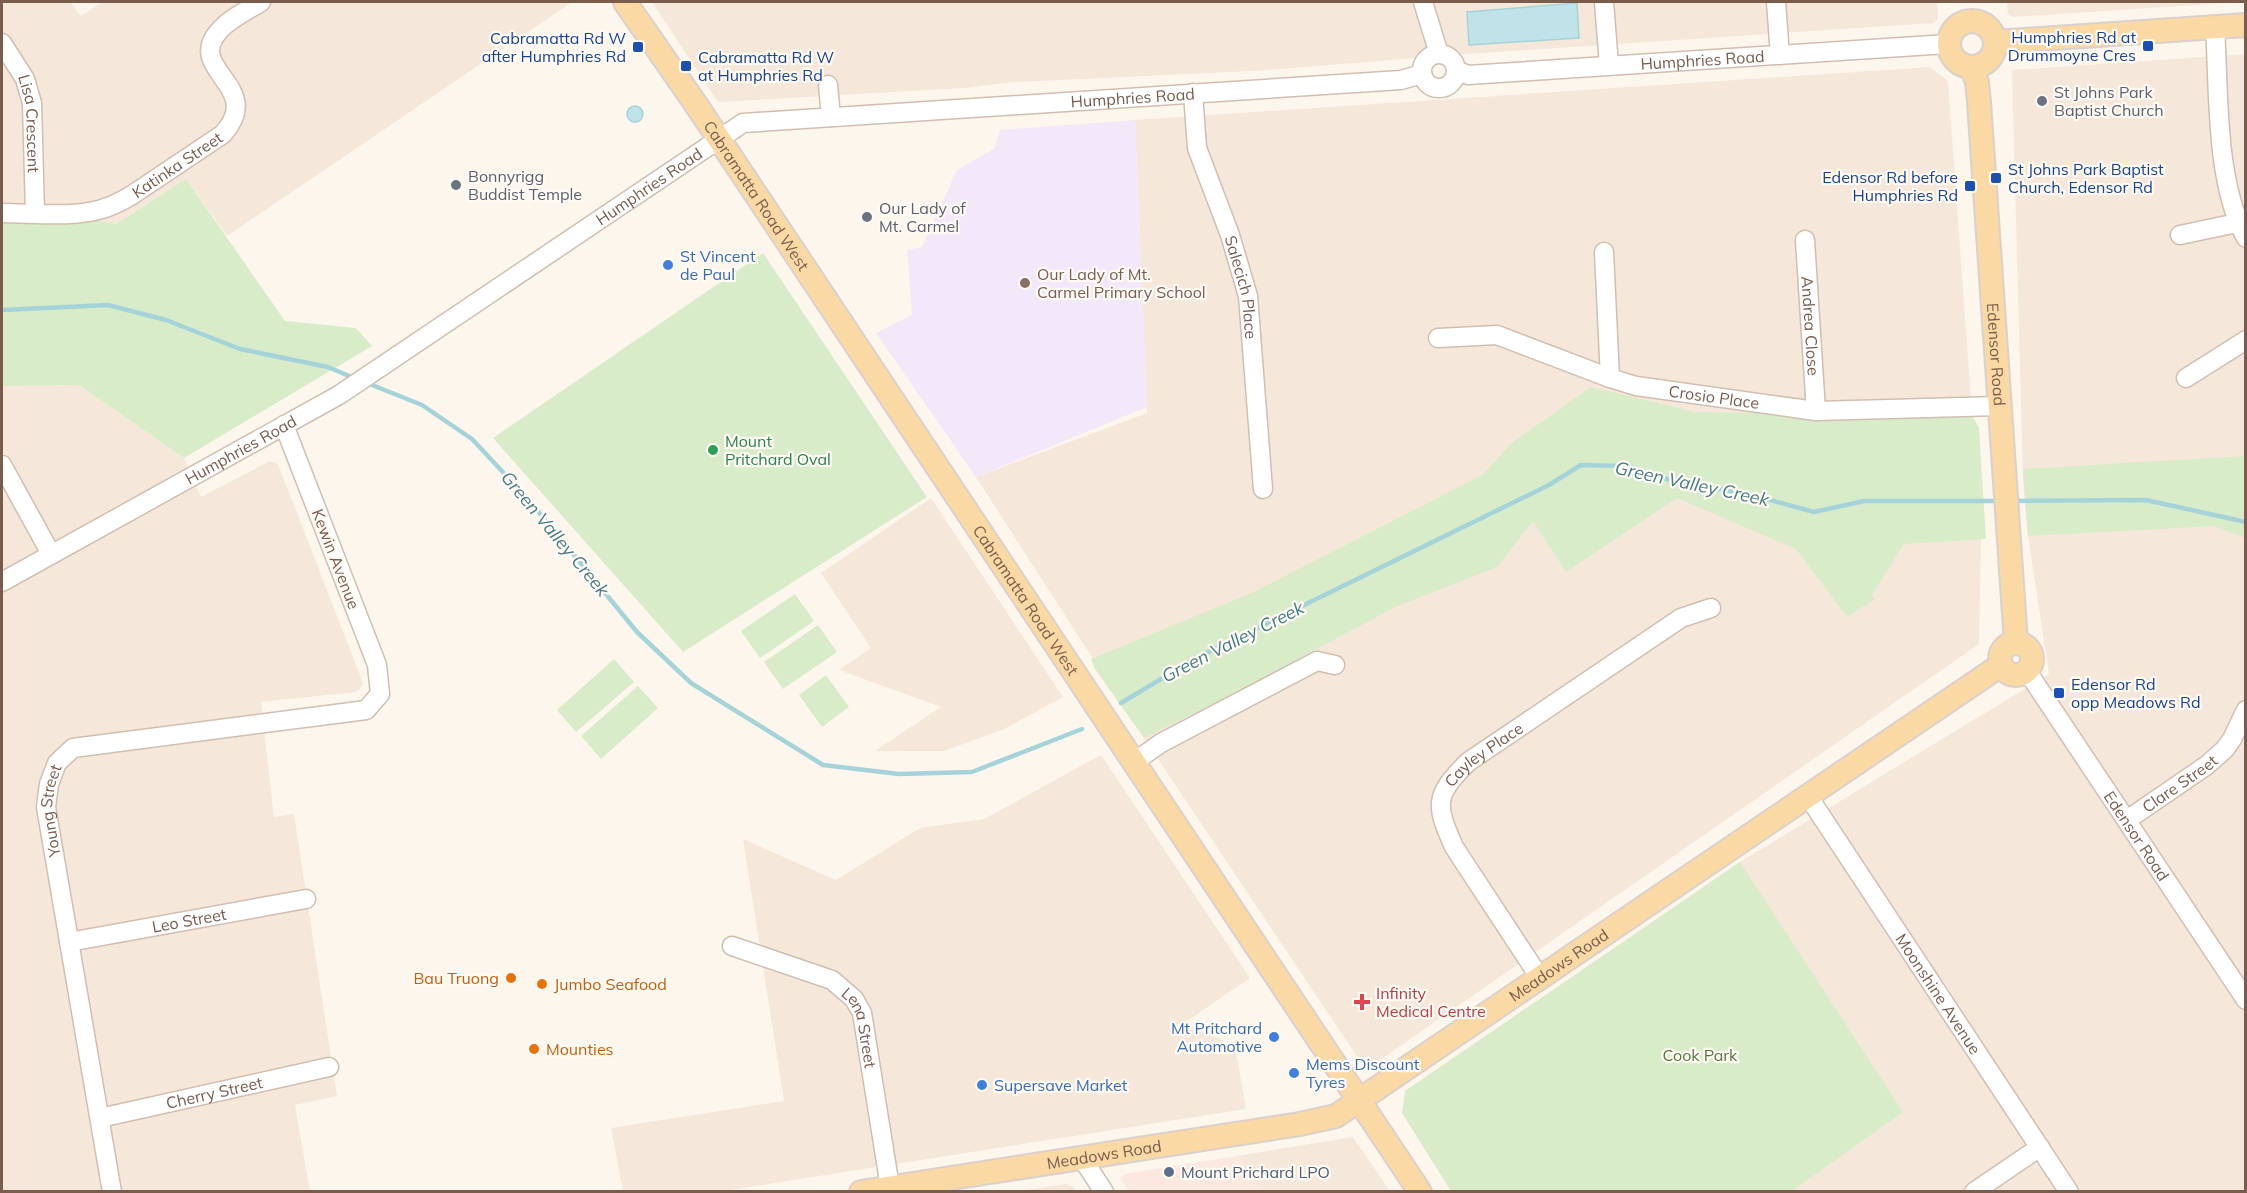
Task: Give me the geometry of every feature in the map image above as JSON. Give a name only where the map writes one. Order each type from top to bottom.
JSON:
[{"type":"main road","name":"Cabramatta Road West","points":[[628,4],[1420,1191]]},
{"type":"main road","points":[[1972,11],[1993,34],[1995,42],[1994,50],[1986,63],[1972,68],[1954,59],[1948,44],[1952,31],[1972,11]]},
{"type":"main road","points":[[1995,42],[2246,25]]},
{"type":"main road","name":"Edensor Road","points":[[1972,68],[1977,82],[1979,102],[2016,643]]},
{"type":"main road","points":[[2021,644],[2030,651],[2032,662],[2027,671],[2012,675],[2001,665],[2000,660],[2006,646],[2021,644]]},
{"type":"main road","name":"Meadows Road","points":[[861,1191],[1082,1158],[1336,1116],[2001,665]]},
{"type":"street","name":"Katinka Street","points":[[2,213],[100,210],[118,203],[223,134],[234,121],[237,107],[232,91],[212,62],[211,48],[220,29],[261,2]]},
{"type":"street","points":[[1423,2],[1439,54]]},
{"type":"street","points":[[1604,2],[1609,65]]},
{"type":"street","points":[[1776,2],[1780,55]]},
{"type":"street","points":[[2180,235],[2241,231],[2227,186],[2220,123],[2215,27]]},
{"type":"street","name":"Lisa Crescent","points":[[2,43],[25,79],[32,103],[35,213]]},
{"type":"street","name":"Humphries Road","points":[[1456,70],[1468,75],[1948,44]]},
{"type":"street","points":[[1434,54],[1439,54],[1450,58],[1456,70],[1450,84],[1439,88],[1429,85],[1422,74],[1425,61],[1434,54]]},
{"type":"street","name":"Humphries Road","points":[[2,582],[339,395],[743,123],[1401,80],[1422,74]]},
{"type":"street","points":[[828,85],[831,117]]},
{"type":"street","name":"Salecich Place","points":[[1193,93],[1197,148],[1230,235],[1248,296],[1263,489]]},
{"type":"street","name":"Andrea Close","points":[[1805,240],[1816,411]]},
{"type":"street","points":[[1604,252],[1610,378]]},
{"type":"street","name":"Crosio Place","points":[[1438,338],[1497,335],[1636,386],[1816,411],[1999,406]]},
{"type":"street","points":[[2186,378],[2246,340]]},
{"type":"street","name":"Kewin Avenue","points":[[284,425],[377,665],[381,694]]},
{"type":"street","points":[[2,465],[51,554]]},
{"type":"street","name":"Cayley Place","points":[[1540,978],[1454,847],[1443,824],[1440,800],[1451,778],[1468,762],[1680,618],[1711,608]]},
{"type":"street","points":[[1134,762],[1161,742],[1317,661],[1335,665]]},
{"type":"street","name":"Edensor Road","points":[[2027,671],[2246,1000]]},
{"type":"street","name":"Young Street","points":[[112,1191],[46,807],[49,784],[57,763],[73,748],[366,710],[381,694]]},
{"type":"street","name":"Clare Street","points":[[2127,820],[2207,765],[2232,739],[2246,710]]},
{"type":"street","name":"Moonshine Avenue","points":[[1808,796],[2069,1191]]},
{"type":"street","name":"Leo Street","points":[[69,942],[306,899]]},
{"type":"street","name":"Lena Street","points":[[732,946],[832,980],[854,999],[862,1013],[890,1187]]},
{"type":"street","name":"Cherry Street","points":[[100,1118],[329,1067]]},
{"type":"street","points":[[1974,1191],[2040,1148]]},
{"type":"street","points":[[1082,1158],[1104,1191]]},
{"type":"shaded area","points":[[2,2],[70,2],[81,16],[103,2],[572,2],[227,236],[186,179],[116,224],[94,220],[2,222]]},
{"type":"shaded area","points":[[652,2],[1937,2],[1938,18],[1933,23],[1467,54],[1253,71],[1014,82],[964,88],[718,102]]},
{"type":"shaded area","points":[[2007,2],[2243,2],[2012,17],[2008,14]]},
{"type":"shaded area","points":[[2245,54],[2245,1191],[1451,1191],[1402,1113],[1405,1091],[1740,862],[2049,674],[2028,536],[2023,481],[2012,70]]},
{"type":"shaded area","points":[[1930,67],[1948,81],[1981,539],[1979,644],[1373,1065],[1362,1064],[1144,738],[976,477],[1147,413],[1135,120]]},
{"type":"shaded area","name":"Our Lady of Mt. Carmel Primary School","points":[[1135,120],[1147,407],[976,477],[876,333],[912,315],[907,250],[922,247],[957,170],[994,149],[1000,130]]},
{"type":"shaded area","points":[[79,385],[184,458],[201,497],[270,461],[278,464],[363,683],[355,692],[261,702],[274,817],[294,814],[337,1096],[295,1105],[310,1191],[2,1191],[2,386]]},
{"type":"shaded area","points":[[931,498],[1063,697],[1004,729],[944,751],[875,751],[941,707],[839,670],[871,648],[821,573]]},
{"type":"shaded area","points":[[1101,755],[1250,978],[1184,1023],[1235,1046],[1246,1109],[717,1192],[623,1191],[611,1128],[784,1101],[743,839],[836,880],[920,828],[984,819]]},
{"type":"shaded area","points":[[1353,1137],[1390,1191],[1261,1191],[1237,1156]]},
{"type":"shaded area","points":[[1237,1156],[1261,1191],[1129,1191],[1120,1178],[1124,1174]]},
{"type":"shaded area","points":[[1066,1184],[1074,1187],[1076,1191],[1019,1191]]},
{"type":"green space","points":[[186,179],[285,321],[356,328],[372,346],[184,458],[79,385],[2,386],[2,222],[94,220],[116,224]]},
{"type":"green space","name":"Mount Pritchard Oval","points":[[763,253],[927,497],[683,652],[493,438]]},
{"type":"green space","points":[[1591,387],[1696,412],[1776,413],[1830,420],[1973,417],[1979,428],[1986,539],[1904,544],[1872,595],[1875,599],[1847,617],[1796,549],[1677,498],[1566,572],[1533,521],[1497,567],[1395,607],[1239,691],[1144,738],[1095,669],[1091,659],[1254,592],[1482,475],[1513,442]]},
{"type":"green space","points":[[2245,456],[2245,538],[2214,526],[2028,536],[2023,469]]},
{"type":"green space","points":[[795,594],[814,621],[760,658],[741,631]]},
{"type":"green space","points":[[818,625],[837,652],[783,689],[764,662]]},
{"type":"green space","points":[[614,659],[634,682],[576,732],[557,710]]},
{"type":"green space","points":[[826,675],[849,707],[822,727],[799,695]]},
{"type":"green space","points":[[638,686],[658,708],[601,759],[581,736]]},
{"type":"green space","name":"Cook Park","points":[[1740,862],[1903,1112],[1792,1191],[1451,1191],[1402,1113],[1405,1091]]},
{"type":"water","points":[[1577,3],[1579,38],[1469,45],[1467,12]]},
{"type":"water","points":[[632,106],[638,106],[643,114],[641,120],[632,122],[627,117],[627,111]]},
{"type":"waterway","name":"Green Valley Creek","points":[[2,310],[108,305],[166,320],[240,349],[328,367],[356,379]]},
{"type":"waterway","name":"Green Valley Creek","points":[[367,383],[422,405],[472,439],[528,499],[637,632],[691,683],[823,765],[899,774],[972,772],[1082,729]]},
{"type":"waterway","name":"Green Valley Creek","points":[[1121,703],[1196,658],[1549,485],[1581,465],[1627,466],[1670,480],[1748,494],[1814,512],[1864,501],[1999,501]]},
{"type":"waterway","name":"Green Valley Creek","points":[[2014,501],[2146,500],[2246,522]]},
{"type":"place","name":"Humphries Rd at Drummoyne Cres","points":[[2148,46]]},
{"type":"place","name":"Cabramatta Rd W after Humphries Rd","points":[[638,47]]},
{"type":"place","name":"Cabramatta Rd W at Humphries Rd","points":[[686,66]]},
{"type":"place","name":"St Johns Park Baptist Church","points":[[2042,101]]},
{"type":"place","name":"St Johns Park Baptist Church, Edensor Rd","points":[[1996,178]]},
{"type":"place","name":"Bonnyrigg Buddist Temple","points":[[456,185]]},
{"type":"place","name":"Edensor Rd before Humphries Rd","points":[[1970,186]]},
{"type":"place","name":"Our Lady of Mt. Carmel","points":[[867,217]]},
{"type":"place","name":"St Vincent de Paul","points":[[668,265]]},
{"type":"place","name":"Our Lady of Mt. Carmel Primary School","points":[[1025,283]]},
{"type":"place","name":"Mount Pritchard Oval","points":[[713,450]]},
{"type":"place","name":"Edensor Rd opp Meadows Rd","points":[[2059,693]]},
{"type":"place","name":"Bau Truong","points":[[511,978]]},
{"type":"place","name":"Jumbo Seafood","points":[[542,984]]},
{"type":"place","name":"Infinity Medical Centre","points":[[1362,1002]]},
{"type":"place","name":"Mt Pritchard Automotive","points":[[1274,1037]]},
{"type":"place","name":"Mounties","points":[[534,1049]]},
{"type":"place","name":"Mems Discount Tyres","points":[[1294,1073]]},
{"type":"place","name":"Supersave Market","points":[[982,1085]]},
{"type":"place","name":"Mount Prichard LPO","points":[[1169,1172]]}]
